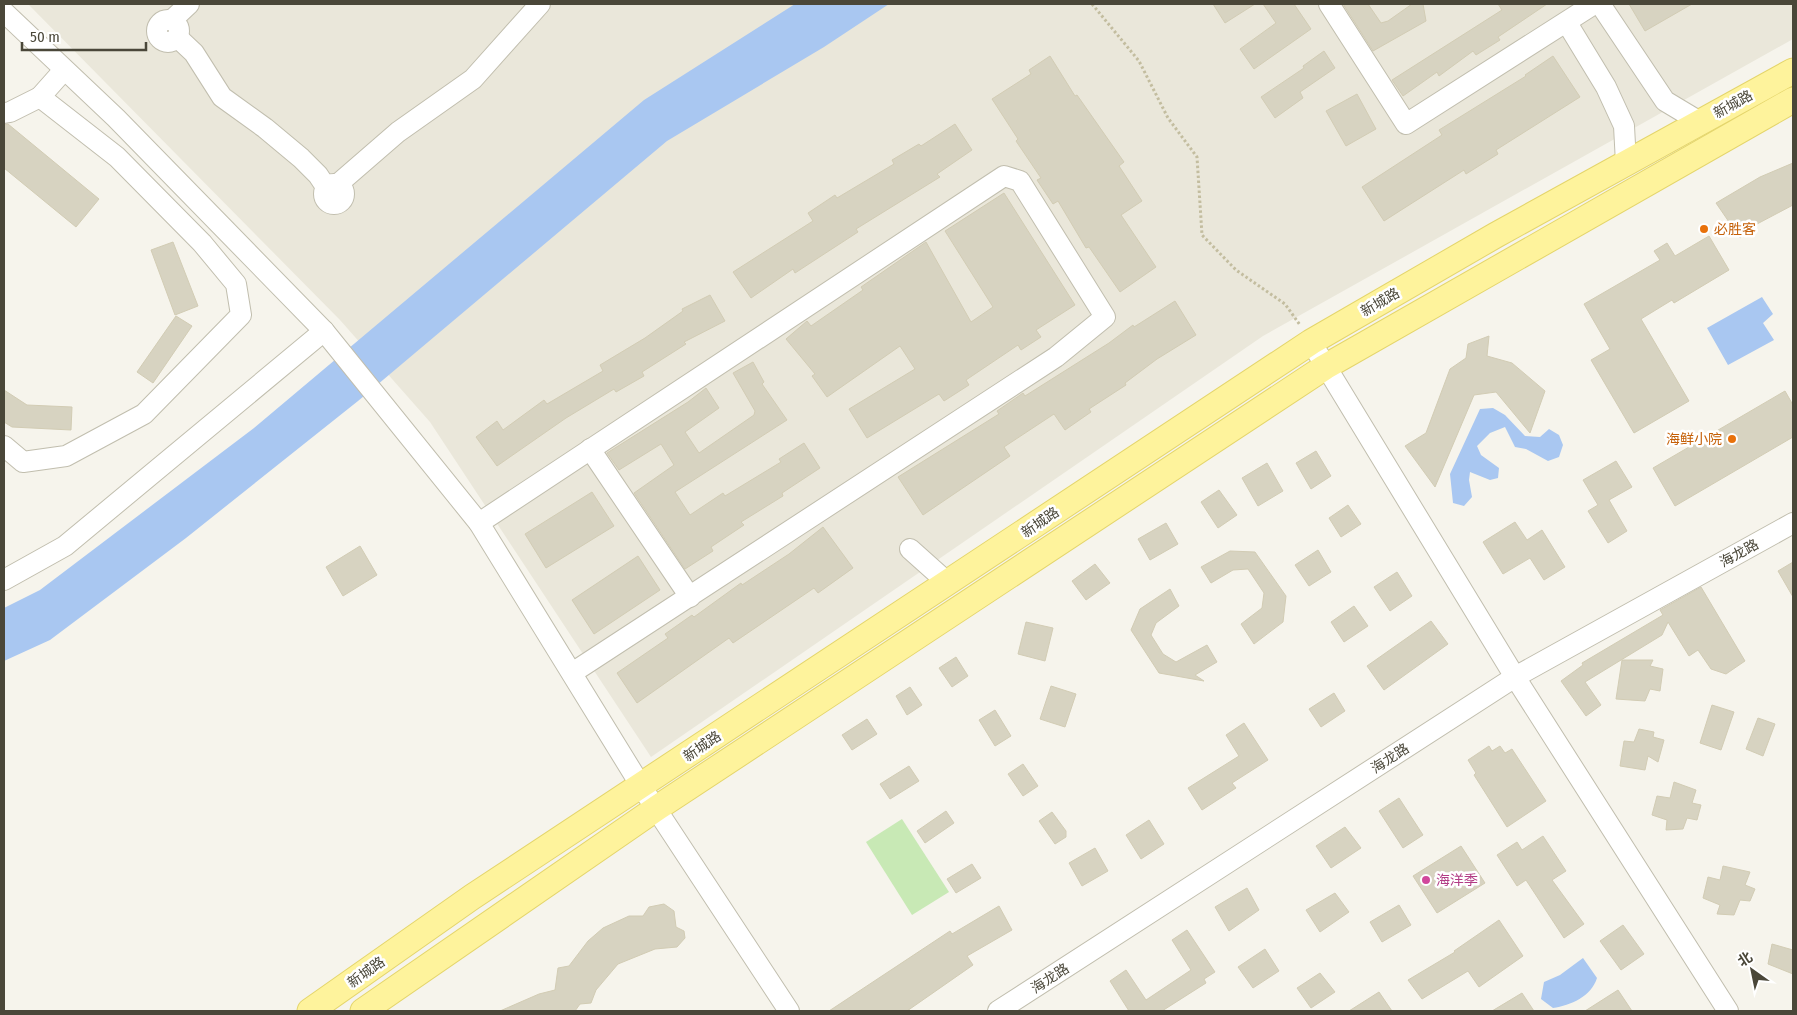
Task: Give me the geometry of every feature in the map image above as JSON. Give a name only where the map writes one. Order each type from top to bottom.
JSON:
[{"type":"main road","name":"新城路","points":[[310,1011],[472,898],[1311,342],[1496,235],[1793,71]]},
{"type":"main road","name":"新城路","points":[[364,1011],[657,808],[1325,367],[1793,100]]},
{"type":"street","points":[[188,4],[175,28],[194,53],[222,97],[265,128],[332,186],[350,176],[398,132],[473,79],[540,4]]},
{"type":"street","points":[[1329,4],[1406,124],[1594,4]]},
{"type":"street","points":[[1600,4],[1664,102],[1700,122]]},
{"type":"street","points":[[4,12],[116,118],[324,331],[479,522],[642,786],[789,1011]]},
{"type":"street","points":[[1567,23],[1606,87],[1624,126],[1626,163]]},
{"type":"street","points":[[4,113],[10,112],[40,97],[64,70]]},
{"type":"street","points":[[4,446],[23,462],[66,456],[144,414],[240,315],[236,284],[202,243],[117,156],[40,97]]},
{"type":"street","points":[[479,522],[1004,176],[1020,181],[1105,316],[1056,357],[572,673]]},
{"type":"street","points":[[4,580],[65,546],[324,331]]},
{"type":"street","points":[[1311,342],[1515,677],[1728,1011]]},
{"type":"street","points":[[590,449],[690,597]]},
{"type":"street","name":"海龙路","points":[[998,1011],[1515,677],[1793,523]]},
{"type":"street","points":[[910,550],[948,583]]},
{"type":"path","points":[[1092,4],[1139,61],[1168,118],[1197,157],[1202,235],[1236,270],[1286,304],[1311,342]]},
{"type":"shaded area","points":[[28,4],[1793,4],[1793,39],[1263,336],[651,757],[430,422],[340,320]]},
{"type":"green space","points":[[902,819],[949,892],[912,915],[866,842]]},
{"type":"water","points":[[795,4],[889,4],[824,47],[667,141],[358,401],[186,538],[50,640],[4,661],[4,608],[40,590],[254,428],[644,100]]},
{"type":"water","points":[[1762,297],[1773,314],[1763,323],[1774,340],[1728,365],[1707,328]]},
{"type":"water","points":[[1493,408],[1505,415],[1525,436],[1540,437],[1549,429],[1559,435],[1563,445],[1559,457],[1548,461],[1526,449],[1515,447],[1505,427],[1490,433],[1477,446],[1481,455],[1499,468],[1498,478],[1490,480],[1470,472],[1469,480],[1472,497],[1464,506],[1453,503],[1450,474],[1480,409]]},
{"type":"water","points":[[1583,958],[1597,978],[1594,985],[1585,995],[1567,1005],[1553,1008],[1541,999],[1544,982],[1560,975]]},
{"type":"building","points":[[1213,4],[1255,4],[1225,23]]},
{"type":"building","points":[[1263,4],[1294,4],[1311,29],[1254,69],[1240,49],[1276,23]]},
{"type":"building","points":[[1343,4],[1368,4],[1381,23],[1388,21],[1412,4],[1423,4],[1426,21],[1373,51]]},
{"type":"building","points":[[1498,4],[1547,4],[1498,37],[1500,40],[1476,55],[1473,51],[1439,76],[1437,72],[1403,96],[1392,80],[1502,10]]},
{"type":"building","points":[[1629,4],[1692,4],[1645,31]]},
{"type":"building","points":[[1324,51],[1335,68],[1300,92],[1303,98],[1275,118],[1261,97],[1304,68],[1303,66]]},
{"type":"building","points":[[1050,56],[1075,96],[1077,95],[1124,162],[1119,166],[1142,201],[1121,215],[1156,267],[1120,292],[1089,247],[1086,248],[1058,201],[1053,204],[1037,180],[1041,178],[1016,141],[1018,139],[992,99],[1031,74],[1029,70]]},
{"type":"building","points":[[1553,56],[1580,97],[1496,150],[1498,154],[1466,174],[1464,170],[1384,221],[1362,187],[1442,135],[1439,130],[1526,76]]},
{"type":"building","points":[[1357,94],[1376,129],[1346,146],[1326,111]]},
{"type":"building","points":[[8,124],[99,199],[76,227],[4,168],[4,125]]},
{"type":"building","points":[[955,124],[972,150],[937,174],[940,177],[856,229],[858,232],[795,273],[793,269],[751,298],[733,272],[813,221],[808,213],[835,195],[837,198],[894,164],[892,160],[919,144],[921,146]]},
{"type":"building","points":[[1793,163],[1793,205],[1757,224],[1740,238],[1716,203],[1760,177]]},
{"type":"building","points":[[1004,193],[1075,305],[1036,330],[1041,337],[1021,350],[1018,345],[966,380],[969,385],[944,401],[939,394],[867,438],[849,409],[915,369],[900,346],[827,397],[812,376],[815,374],[786,339],[807,321],[811,326],[863,290],[861,287],[926,242],[971,322],[993,307],[945,231]]},
{"type":"building","points":[[1709,236],[1729,270],[1674,303],[1672,300],[1641,319],[1689,401],[1634,433],[1591,360],[1610,349],[1584,304],[1660,260],[1654,251],[1667,243],[1675,256]]},
{"type":"building","points":[[173,242],[198,306],[175,315],[151,250]]},
{"type":"building","points":[[710,295],[725,321],[684,342],[686,344],[642,372],[644,376],[616,392],[614,389],[566,418],[497,466],[476,437],[497,421],[503,430],[544,400],[547,404],[603,371],[600,365],[645,338],[683,311],[682,309]]},
{"type":"building","points":[[1175,301],[1196,335],[1157,359],[1125,383],[1126,385],[1089,409],[1091,412],[1065,430],[1054,414],[1004,447],[1010,456],[923,515],[898,477],[999,414],[997,411],[1023,393],[1025,396],[1109,343],[1133,325],[1134,327]]},
{"type":"building","points":[[176,316],[192,326],[153,383],[137,372]]},
{"type":"building","points":[[1489,336],[1487,356],[1512,363],[1545,391],[1530,433],[1496,392],[1474,395],[1435,487],[1405,446],[1426,433],[1450,369],[1466,358],[1468,344]]},
{"type":"building","points":[[753,362],[764,382],[762,384],[787,420],[675,492],[690,515],[723,493],[725,496],[781,462],[779,459],[804,443],[820,468],[782,493],[783,496],[741,522],[744,525],[711,547],[713,551],[685,569],[634,493],[674,465],[661,444],[619,470],[607,453],[688,402],[706,388],[719,408],[685,432],[699,453],[754,415],[755,411],[733,373]]},
{"type":"building","points":[[4,390],[27,405],[72,407],[71,430],[12,427],[4,422]]},
{"type":"building","points":[[1785,391],[1793,405],[1793,437],[1675,506],[1653,468]]},
{"type":"building","points":[[1316,451],[1331,476],[1311,489],[1296,463]]},
{"type":"building","points":[[1616,461],[1632,487],[1609,500],[1627,531],[1608,543],[1588,511],[1598,505],[1583,480]]},
{"type":"building","points":[[1267,463],[1283,491],[1258,506],[1242,478]]},
{"type":"building","points":[[1219,490],[1237,515],[1218,528],[1201,502]]},
{"type":"building","points":[[592,492],[614,526],[546,568],[525,534]]},
{"type":"building","points":[[1348,505],[1361,524],[1341,537],[1329,518]]},
{"type":"building","points":[[1515,522],[1527,540],[1542,530],[1565,567],[1544,580],[1530,558],[1503,574],[1483,542]]},
{"type":"building","points":[[1166,523],[1178,544],[1150,560],[1138,539]]},
{"type":"building","points":[[823,527],[853,568],[818,593],[814,588],[733,643],[729,638],[637,703],[617,673],[668,638],[665,634],[692,615],[694,617],[741,583],[742,585],[789,554]]},
{"type":"building","points":[[360,546],[377,575],[343,596],[326,567]]},
{"type":"building","points":[[1318,550],[1331,572],[1309,586],[1295,565]]},
{"type":"building","points":[[1230,551],[1255,552],[1286,596],[1283,622],[1254,644],[1241,624],[1262,608],[1264,593],[1248,569],[1233,570],[1211,583],[1201,567]]},
{"type":"building","points":[[638,556],[660,590],[594,634],[572,600]]},
{"type":"building","points":[[1793,562],[1793,597],[1778,571]]},
{"type":"building","points":[[1095,564],[1110,583],[1086,600],[1072,581]]},
{"type":"building","points":[[1397,572],[1412,596],[1390,611],[1374,587]]},
{"type":"building","points":[[1701,587],[1745,661],[1726,674],[1711,669],[1698,650],[1689,656],[1668,622],[1662,635],[1585,682],[1601,705],[1586,716],[1561,681],[1583,665],[1582,663],[1663,615],[1660,610]]},
{"type":"building","points":[[1170,589],[1179,606],[1156,623],[1151,635],[1163,654],[1176,662],[1207,645],[1217,662],[1195,675],[1204,681],[1159,673],[1131,630],[1140,609]]},
{"type":"building","points":[[1354,606],[1368,626],[1344,642],[1331,622]]},
{"type":"building","points":[[1431,621],[1448,644],[1384,690],[1367,666]]},
{"type":"building","points":[[1026,622],[1053,628],[1045,661],[1018,654]]},
{"type":"building","points":[[956,657],[968,676],[952,687],[939,668]]},
{"type":"building","points":[[1622,660],[1653,660],[1650,666],[1663,669],[1660,691],[1650,689],[1645,701],[1616,699]]},
{"type":"building","points":[[1051,686],[1076,694],[1065,727],[1040,719]]},
{"type":"building","points":[[910,687],[922,705],[907,715],[896,696]]},
{"type":"building","points":[[1334,693],[1345,711],[1321,727],[1309,709]]},
{"type":"building","points":[[1712,705],[1734,712],[1721,750],[1700,743]]},
{"type":"building","points":[[995,710],[1011,736],[995,746],[979,720]]},
{"type":"building","points":[[1758,718],[1775,724],[1763,756],[1746,749]]},
{"type":"building","points":[[867,719],[877,734],[852,750],[842,735]]},
{"type":"building","points":[[1244,723],[1268,760],[1232,783],[1236,788],[1202,810],[1188,788],[1239,756],[1226,735]]},
{"type":"building","points":[[1639,729],[1654,732],[1653,737],[1664,740],[1658,762],[1648,756],[1645,770],[1620,766],[1624,741],[1634,742]]},
{"type":"building","points":[[1489,746],[1492,751],[1500,746],[1505,753],[1512,749],[1546,801],[1507,827],[1474,775],[1476,773],[1468,760]]},
{"type":"building","points":[[1023,764],[1038,786],[1023,796],[1008,774]]},
{"type":"building","points":[[909,766],[919,781],[890,799],[880,784]]},
{"type":"building","points":[[1674,782],[1696,790],[1692,803],[1701,805],[1697,820],[1687,818],[1683,829],[1666,830],[1667,820],[1652,815],[1657,796],[1670,798]]},
{"type":"building","points":[[1399,798],[1423,835],[1403,848],[1379,811]]},
{"type":"building","points":[[946,811],[954,823],[925,843],[917,831]]},
{"type":"building","points":[[1052,812],[1066,831],[1066,837],[1055,844],[1039,821]]},
{"type":"building","points":[[1149,820],[1164,844],[1141,859],[1126,835]]},
{"type":"building","points":[[1345,827],[1361,848],[1331,868],[1316,846]]},
{"type":"building","points":[[1543,836],[1566,871],[1552,880],[1584,924],[1564,938],[1526,880],[1517,886],[1497,855],[1517,842],[1522,850]]},
{"type":"building","points":[[1461,846],[1485,883],[1437,913],[1413,876]]},
{"type":"building","points":[[1095,848],[1108,871],[1082,886],[1069,863]]},
{"type":"building","points":[[972,864],[981,878],[956,893],[947,879]]},
{"type":"building","points":[[1723,866],[1750,872],[1745,885],[1755,889],[1750,901],[1740,900],[1734,915],[1717,914],[1720,905],[1703,898],[1708,877],[1720,880]]},
{"type":"building","points":[[1247,888],[1259,910],[1229,931],[1215,907]]},
{"type":"building","points":[[1335,893],[1349,912],[1320,932],[1306,910]]},
{"type":"building","points":[[664,904],[674,911],[676,927],[684,931],[685,938],[677,947],[655,949],[618,964],[596,990],[591,1003],[580,1004],[575,1011],[500,1011],[539,994],[555,990],[558,968],[569,966],[588,941],[603,928],[629,916],[643,916],[649,907]]},
{"type":"building","points":[[1399,905],[1411,925],[1382,942],[1370,922]]},
{"type":"building","points":[[999,906],[1012,930],[967,956],[973,965],[907,1011],[829,1011],[950,931],[952,934]]},
{"type":"building","points":[[1499,920],[1523,956],[1479,987],[1468,971],[1422,999],[1408,980],[1455,952]]},
{"type":"building","points":[[1623,925],[1644,954],[1621,970],[1600,941]]},
{"type":"building","points":[[1187,930],[1215,972],[1204,979],[1206,983],[1162,1011],[1129,1011],[1110,981],[1126,970],[1146,1000],[1191,970],[1172,940]]},
{"type":"building","points":[[1772,944],[1793,950],[1793,974],[1768,964]]},
{"type":"building","points":[[1265,949],[1279,971],[1253,988],[1238,967]]},
{"type":"building","points":[[1320,973],[1335,992],[1311,1008],[1297,988]]},
{"type":"building","points":[[1618,990],[1632,1011],[1585,1011]]},
{"type":"building","points":[[1379,992],[1392,1011],[1349,1011]]},
{"type":"building","points":[[1522,993],[1534,1011],[1492,1011]]},
{"type":"place","name":"必胜客","points":[[1704,229]]},
{"type":"place","name":"海鲜小院","points":[[1732,439]]},
{"type":"place","name":"海洋季","points":[[1426,880]]}]
